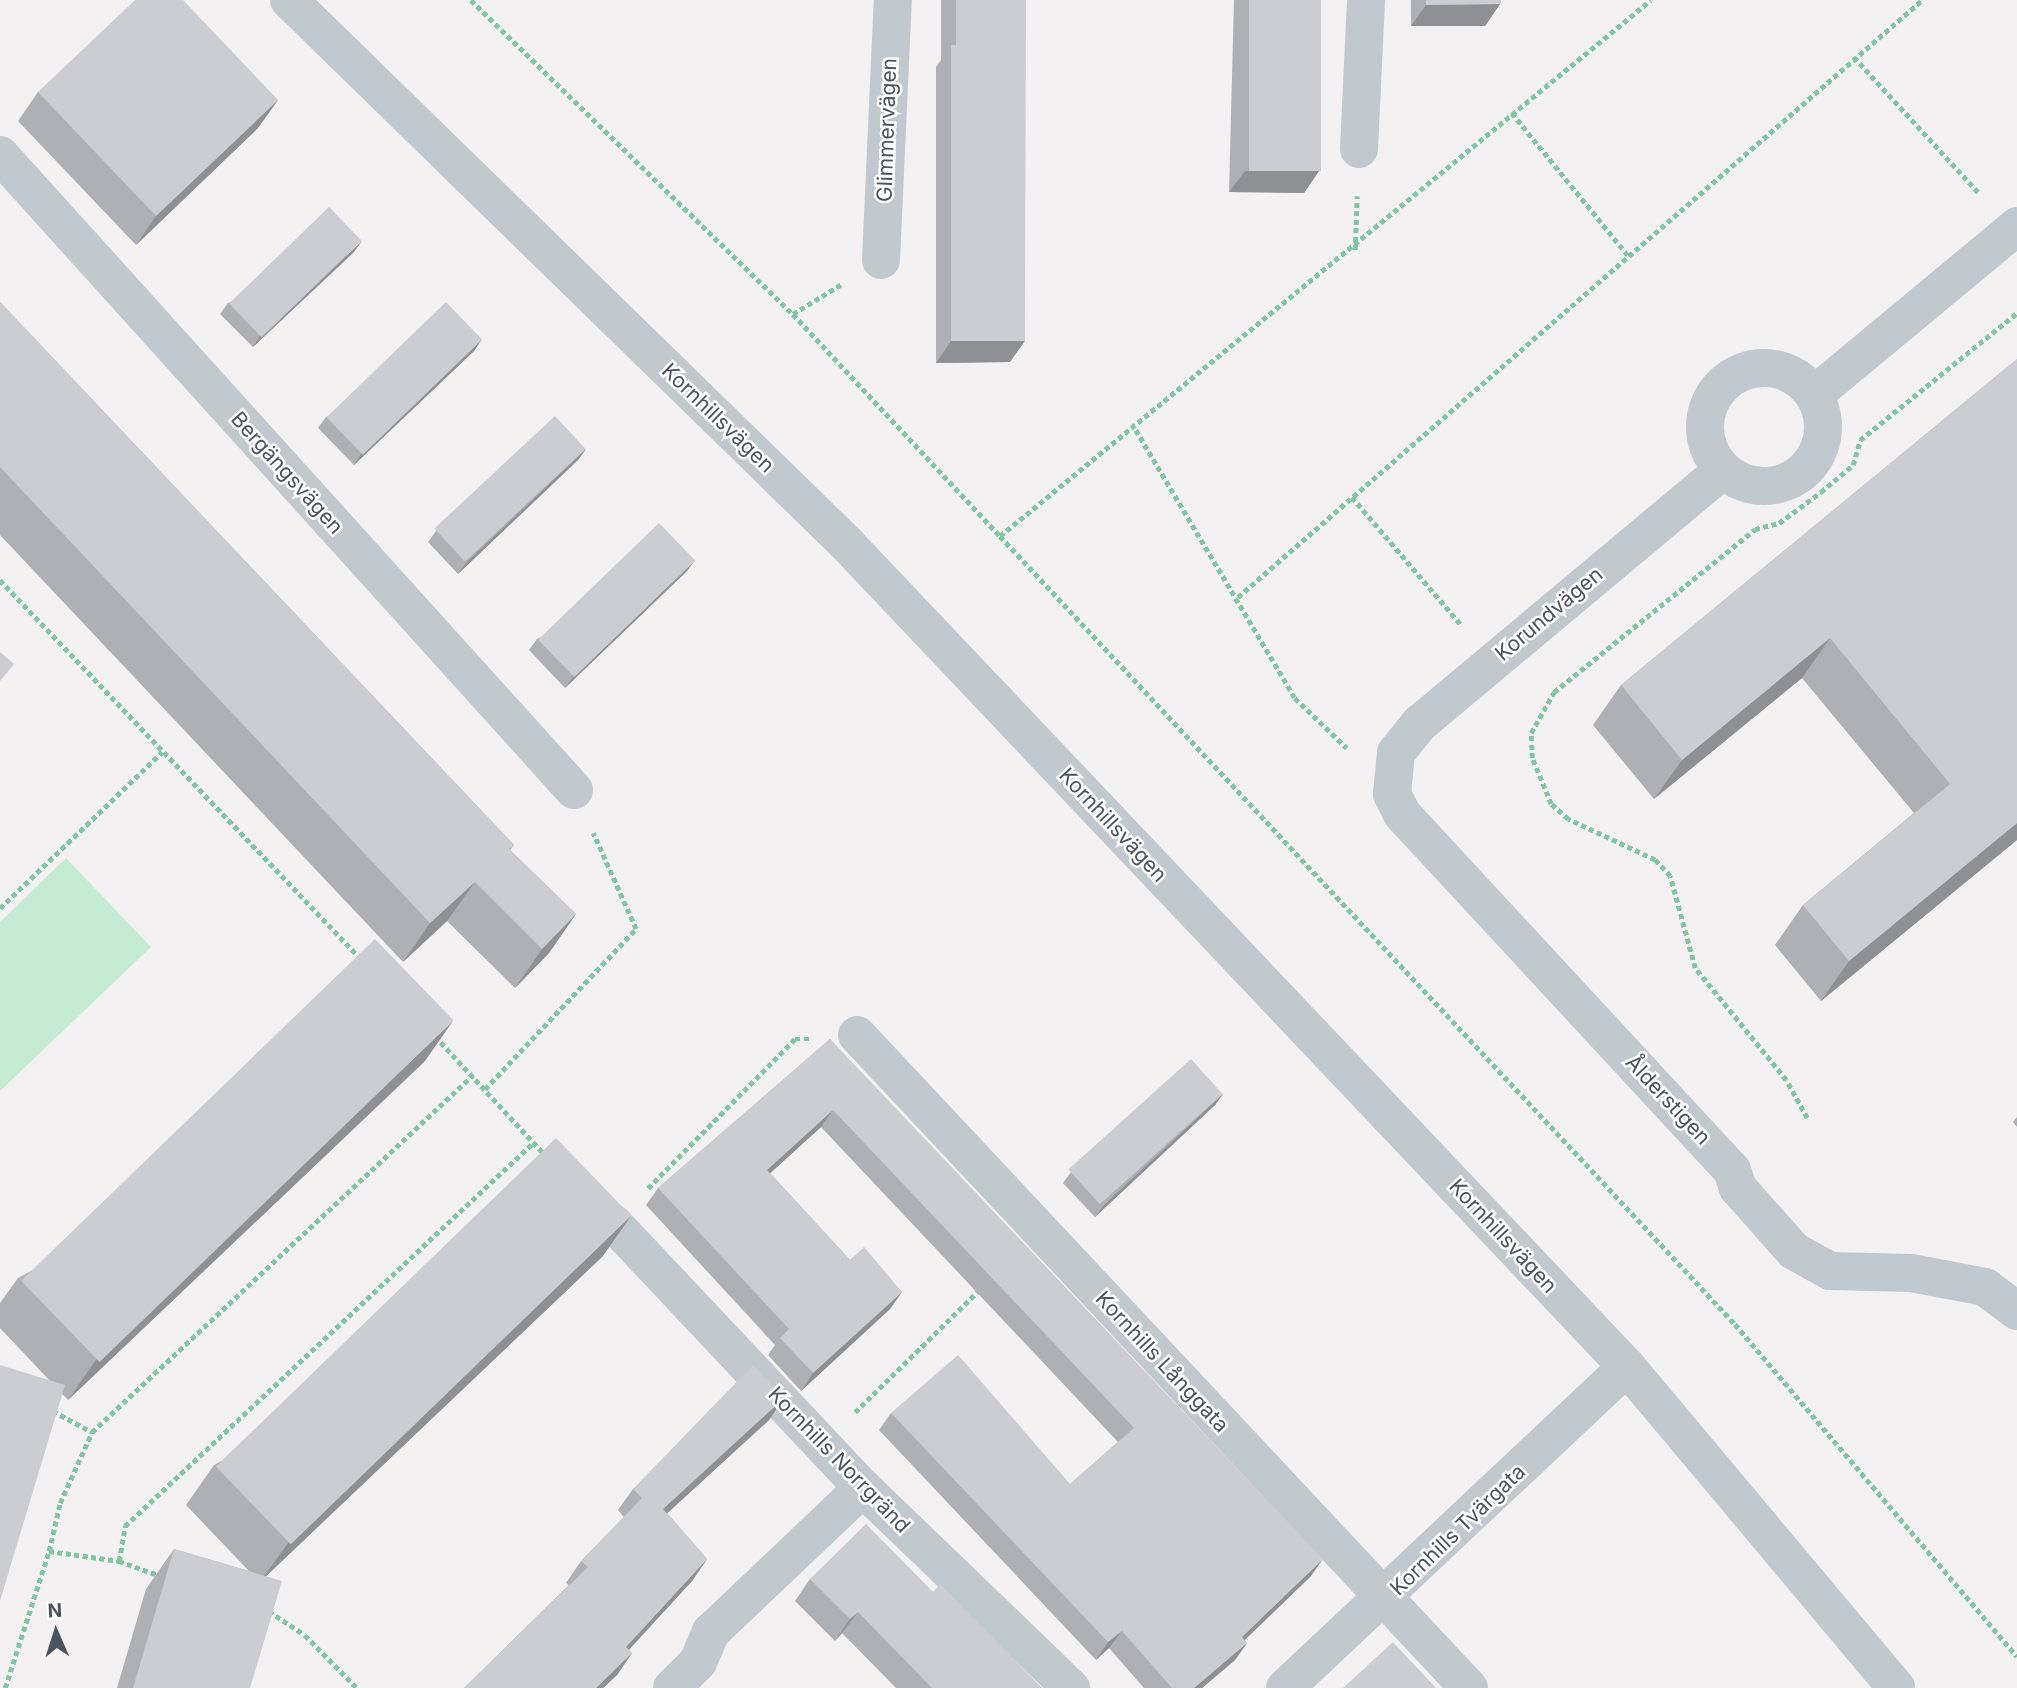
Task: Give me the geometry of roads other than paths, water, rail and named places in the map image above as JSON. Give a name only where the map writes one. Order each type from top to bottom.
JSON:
[{"type":"street","name":"Kornhillsvägen","points":[[289,0],[846,543],[1627,1367],[1896,1688]]},
{"type":"street","name":"Glimmervägen","points":[[881,260],[892,0]]},
{"type":"street","points":[[1359,149],[1366,0]]},
{"type":"street","name":"Bergängsvägen","points":[[0,155],[574,790]]},
{"type":"street","points":[[1815,394],[2015,228]]},
{"type":"street","points":[[1754,368],[1776,369],[1796,376],[1815,394],[1824,433],[1805,470],[1768,487],[1746,484],[1723,470],[1706,441],[1704,422],[1719,387],[1754,368]]},
{"type":"street","name":"Korundvägen","points":[[1391,771],[1396,753],[1420,723],[1723,470]]},
{"type":"street","name":"Ålderstigen","points":[[1391,771],[1402,814],[1732,1170],[1738,1188],[1794,1251],[1830,1271],[1911,1273],[1985,1287],[2017,1311]]},
{"type":"street","name":"Kornhills Långgata","points":[[857,1035],[1469,1688]]},
{"type":"street","name":"Kornhills Norrgränd","points":[[614,1224],[863,1488],[1071,1688]]},
{"type":"street","name":"Kornhills Tvärgata","points":[[1285,1688],[1386,1599],[1627,1367]]},
{"type":"street","points":[[672,1688],[698,1662],[711,1632],[863,1488]]}]
